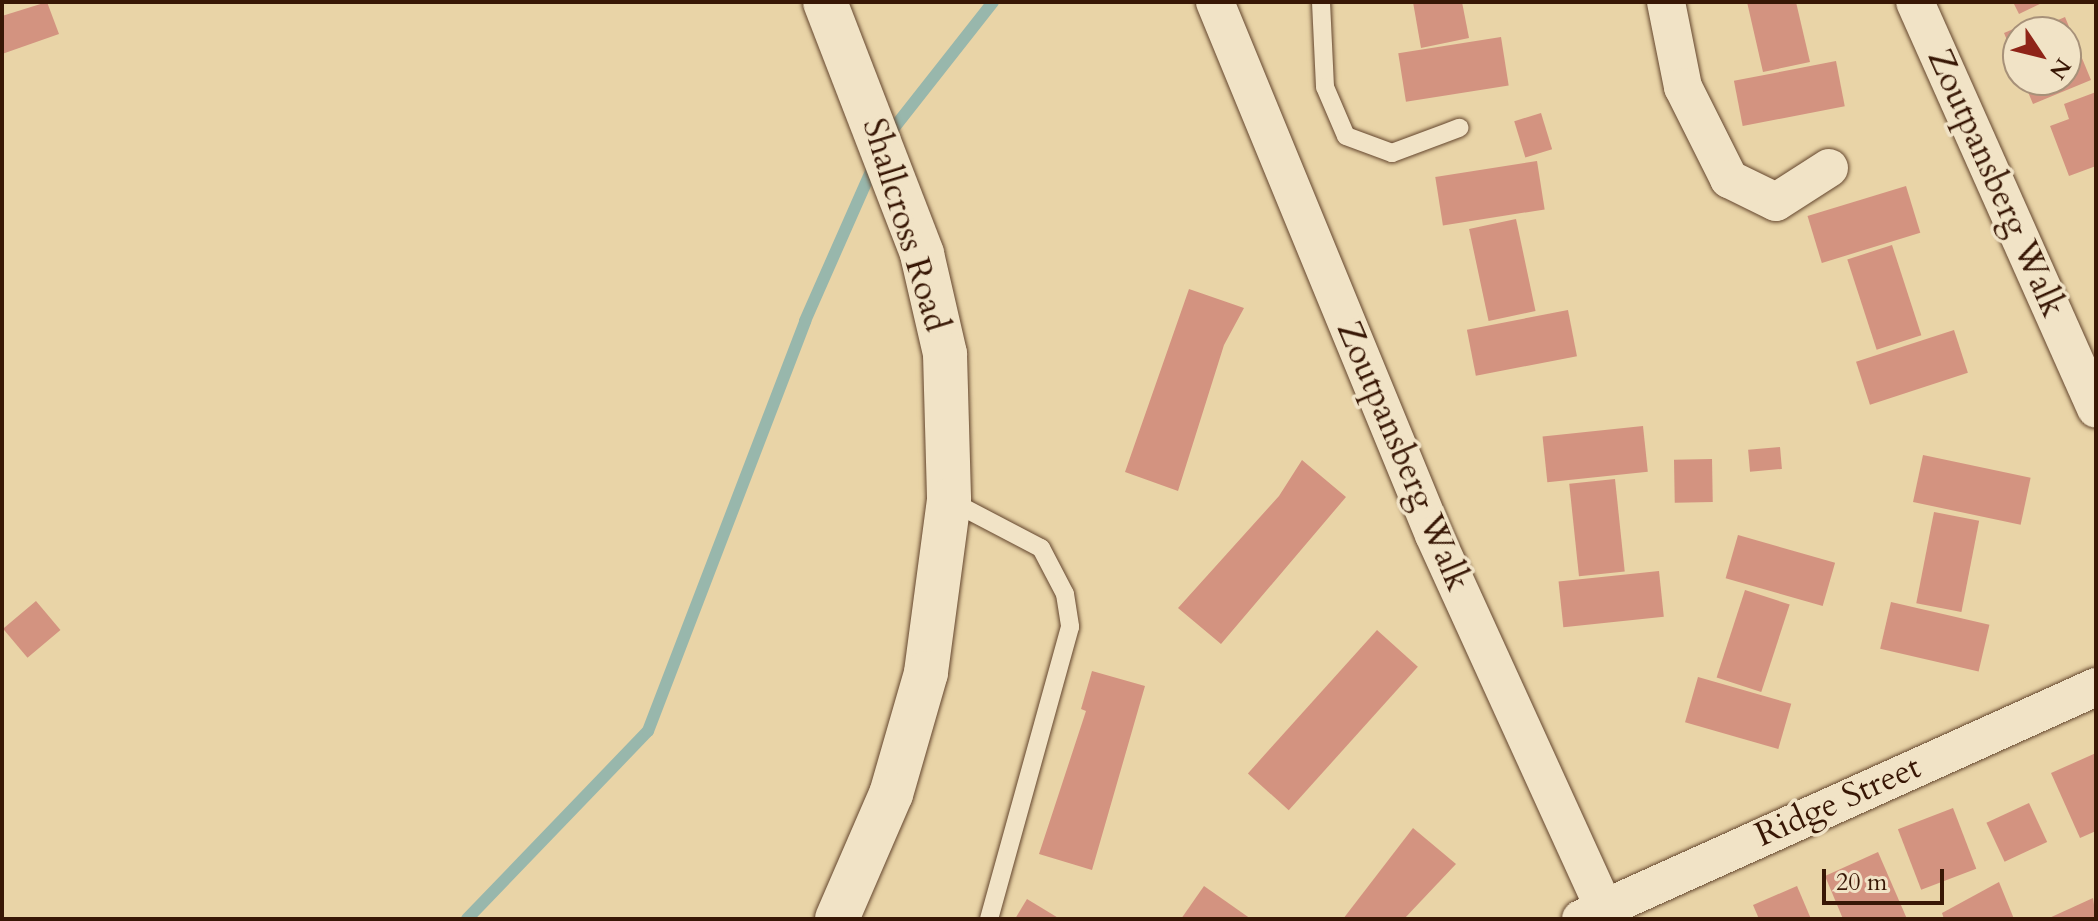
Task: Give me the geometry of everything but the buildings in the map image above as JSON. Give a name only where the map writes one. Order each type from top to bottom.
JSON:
[{"type":"street","name":"Shallcross Road","points":[[825,2],[922,254],[945,354],[949,500],[926,673],[891,794],[837,919]]},
{"type":"street","name":"Zoutpansberg Walk","points":[[1215,2],[1592,912]]},
{"type":"street","points":[[1666,2],[1683,87],[1729,179],[1776,202],[1829,168]]},
{"type":"street","name":"Zoutpansberg Walk","points":[[1915,2],[2096,409]]},
{"type":"street","name":"Ridge Street","points":[[1592,912],[2096,687]]},
{"type":"lane","points":[[1321,2],[1325,87],[1346,136],[1392,153],[1459,128]]},
{"type":"lane","points":[[949,500],[1041,548],[1065,594],[1070,627],[989,919]]},
{"type":"waterway","points":[[886,138],[993,2]]},
{"type":"waterway","points":[[467,919],[648,731],[805,321],[875,162]]}]
